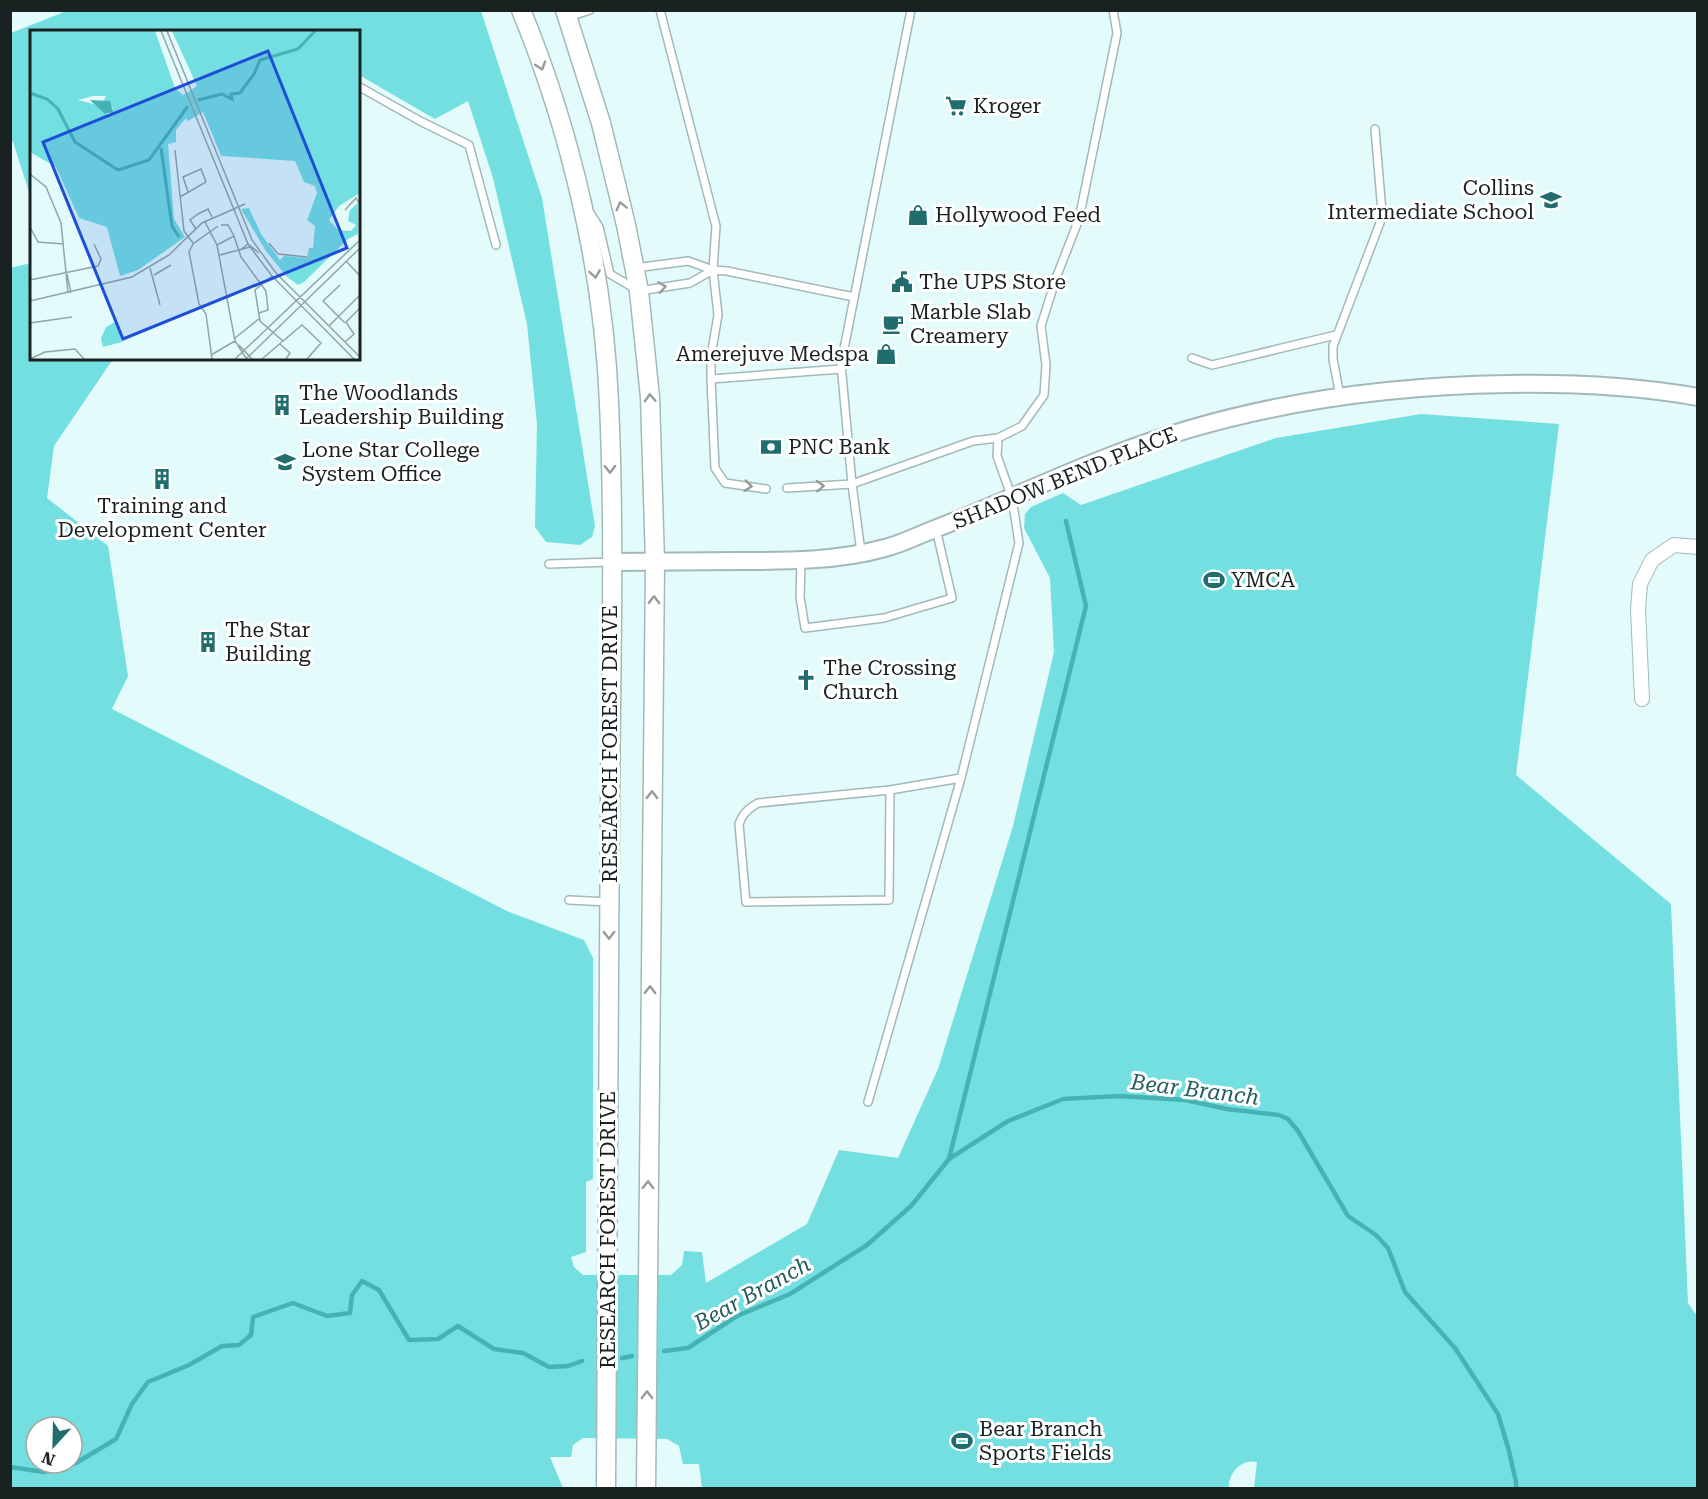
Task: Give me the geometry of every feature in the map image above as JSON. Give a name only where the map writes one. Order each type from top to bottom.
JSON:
[{"type":"main road","name":"RESEARCH FOREST DRIVE","points":[[521,10],[563,133],[588,229],[600,306],[609,401],[611,562],[606,1488]]},
{"type":"main road","name":"RESEARCH FOREST DRIVE","points":[[566,14],[601,123],[635,268],[650,397],[655,562],[646,1488]]},
{"type":"street","name":"SHADOW BEND PLACE","points":[[611,562],[801,560],[839,557],[886,548],[1114,455],[1185,430],[1262,410],[1340,396],[1395,389],[1548,383],[1622,386],[1698,397]]},
{"type":"street","points":[[1642,699],[1638,609],[1640,584],[1652,560],[1674,545],[1698,547]]},
{"type":"lane","points":[[566,14],[590,10]]},
{"type":"lane","points":[[660,10],[716,226],[713,270],[718,315],[711,357],[715,468],[724,483],[766,489]]},
{"type":"lane","points":[[861,552],[840,364],[911,10]]},
{"type":"lane","points":[[787,488],[852,484],[973,441],[998,438],[1022,426],[1044,395],[1046,365],[1041,326],[1056,278],[1079,219],[1117,33],[1113,10]]},
{"type":"lane","points":[[360,87],[420,121],[470,145],[496,245]]},
{"type":"lane","points":[[1340,396],[1332,352],[1336,335],[1380,223],[1382,212],[1375,129]]},
{"type":"lane","points":[[579,195],[599,227],[610,274],[639,291],[690,283],[713,270]]},
{"type":"lane","points":[[635,268],[688,261],[713,270],[854,297]]},
{"type":"lane","points":[[1192,358],[1212,365],[1336,335]]},
{"type":"lane","points":[[711,379],[841,369]]},
{"type":"lane","points":[[868,1102],[961,778],[1019,543],[1012,498],[997,456],[998,438]]},
{"type":"lane","points":[[801,560],[800,597],[805,628],[884,618],[952,598],[936,529]]},
{"type":"lane","points":[[549,564],[611,562]]},
{"type":"lane","points":[[890,790],[889,900],[746,902],[739,824],[749,808],[758,803],[890,790],[961,778]]},
{"type":"lane","points":[[569,900],[609,902]]},
{"type":"shaded area","points":[[69,10],[481,11],[542,198],[595,526],[592,537],[580,545],[546,542],[535,527],[537,424],[527,324],[493,178],[468,101],[435,119],[360,76],[360,30],[30,30],[30,195],[11,141],[11,33]]},
{"type":"shaded area","points":[[30,263],[30,360],[112,360],[54,446],[47,498],[108,546],[128,676],[112,709],[507,911],[584,940],[593,958],[593,1179],[586,1182],[586,1252],[571,1257],[574,1267],[583,1275],[671,1275],[682,1265],[684,1251],[702,1252],[706,1283],[807,1224],[839,1150],[898,1158],[938,1069],[1013,826],[1054,652],[1050,578],[1024,528],[1025,514],[1031,507],[1063,493],[1081,505],[1276,438],[1421,414],[1559,424],[1516,775],[1671,904],[1688,1303],[1697,1316],[1697,1488],[1254,1488],[1257,1462],[1251,1461],[1237,1468],[1231,1477],[1229,1488],[702,1488],[699,1464],[683,1464],[679,1446],[667,1439],[583,1438],[573,1445],[571,1457],[550,1457],[563,1488],[11,1488],[10,268]]},
{"type":"waterway","points":[[949,1159],[1086,606],[1066,521]]},
{"type":"waterway","name":"Bear Branch","points":[[664,1351],[688,1348],[737,1316],[790,1294],[867,1245],[911,1206],[949,1159],[1008,1121],[1063,1099],[1119,1096],[1185,1100],[1227,1109],[1279,1115],[1288,1119],[1298,1131],[1348,1216],[1376,1235],[1388,1248],[1405,1292],[1455,1348],[1498,1414],[1509,1451],[1516,1488]]},
{"type":"waterway","name":"Bear Branch","points":[[10,1467],[44,1472],[76,1463],[116,1439],[132,1404],[148,1382],[189,1365],[222,1346],[239,1345],[251,1335],[253,1317],[293,1303],[327,1316],[350,1313],[352,1295],[362,1281],[379,1290],[409,1340],[438,1339],[458,1326],[494,1349],[523,1353],[549,1367],[568,1366],[582,1361]]},
{"type":"waterway","name":"Bear Branch","points":[[622,1358],[632,1356]]},
{"type":"place","name":"Kroger","points":[[956,106]]},
{"type":"place","name":"Collins Intermediate School","points":[[1551,200]]},
{"type":"place","name":"Hollywood Feed","points":[[918,215]]},
{"type":"place","name":"The UPS Store","points":[[902,282]]},
{"type":"place","name":"Marble Slab Creamery","points":[[893,324]]},
{"type":"place","name":"Amerejuve Medspa","points":[[886,354]]},
{"type":"place","name":"The Woodlands Leadership Building","points":[[282,405]]},
{"type":"place","name":"PNC Bank","points":[[771,447]]},
{"type":"place","name":"Lone Star College System Office","points":[[285,462]]},
{"type":"place","name":"Training and Development Center","points":[[162,479]]},
{"type":"place","name":"YMCA","points":[[1214,580]]},
{"type":"place","name":"The Star Building","points":[[208,642]]},
{"type":"place","name":"The Crossing Church","points":[[806,680]]},
{"type":"place","name":"Bear Branch Sports Fields","points":[[962,1441]]}]
